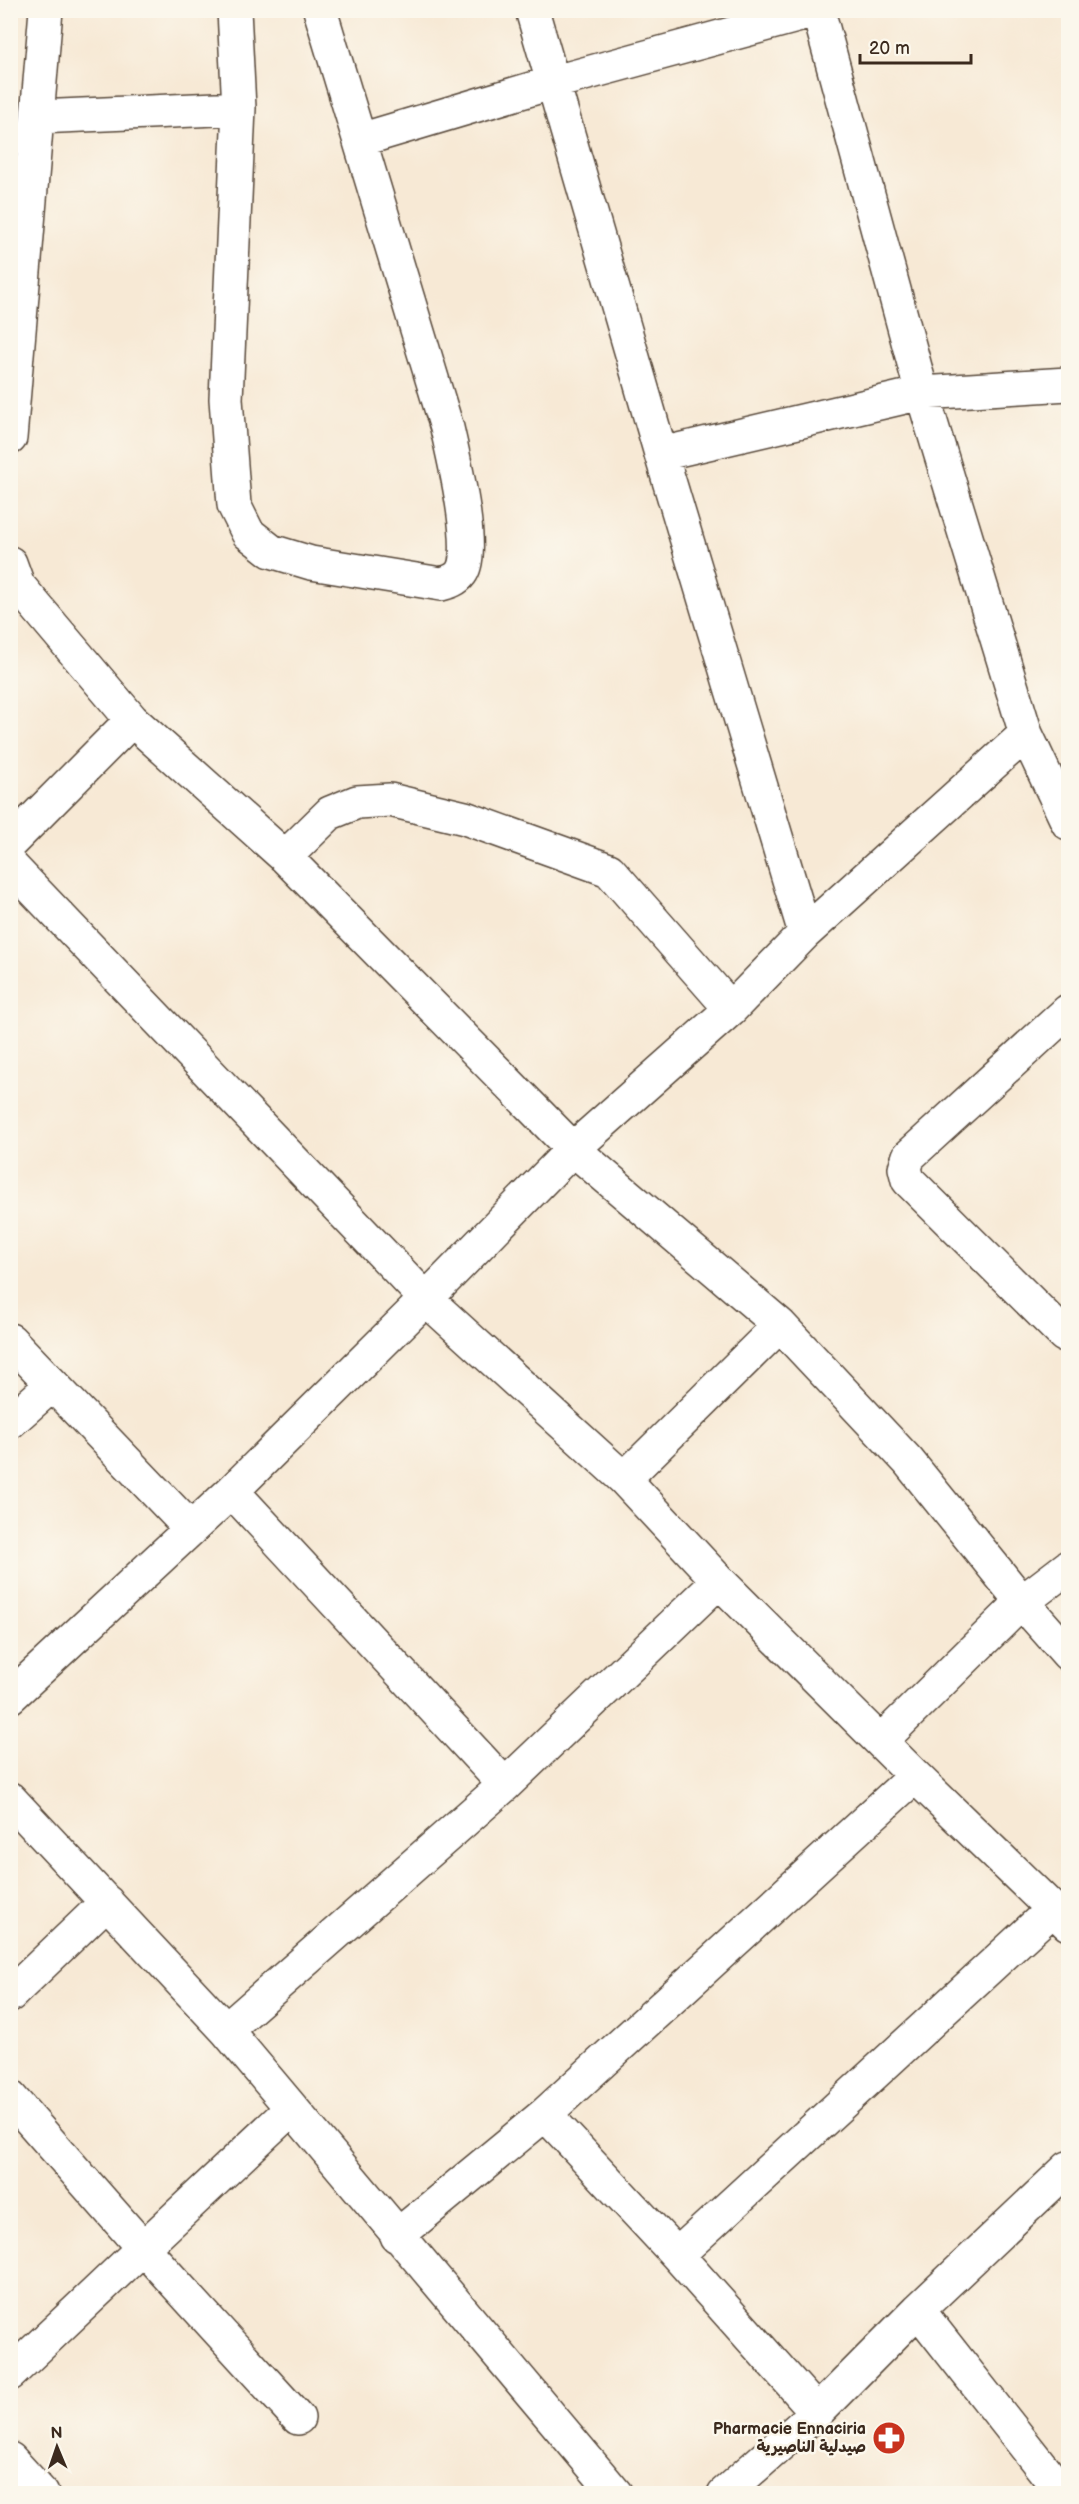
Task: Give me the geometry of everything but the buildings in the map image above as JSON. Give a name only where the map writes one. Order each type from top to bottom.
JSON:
[{"type":"street","points":[[10,438],[46,10]]},
{"type":"street","points":[[234,10],[239,108],[226,399],[234,505],[248,533],[271,551],[311,563],[441,584],[452,581],[462,572],[466,555],[456,467],[447,428],[320,10]]},
{"type":"street","points":[[532,10],[551,83],[805,933]]},
{"type":"street","points":[[360,141],[551,83],[818,11],[922,393],[1026,734],[1068,823]]},
{"type":"street","points":[[38,117],[239,108]]},
{"type":"street","points":[[661,454],[922,393],[1068,384]]},
{"type":"street","points":[[10,563],[18,585],[132,720],[285,857],[573,1149],[780,1326],[908,1461],[1022,1602],[1068,1654]]},
{"type":"street","points":[[10,843],[132,720]]},
{"type":"street","points":[[10,1697],[232,1491],[426,1299],[573,1149],[731,1009],[805,933],[1026,734]]},
{"type":"street","points":[[285,857],[330,813],[357,802],[390,800],[465,819],[609,870],[731,1009]]},
{"type":"street","points":[[10,865],[426,1299],[624,1479],[719,1581],[1060,1917],[677,2255]]},
{"type":"street","points":[[1064,1335],[908,1180],[905,1168],[909,1155],[1068,1011]]},
{"type":"street","points":[[624,1479],[780,1326]]},
{"type":"street","points":[[10,1340],[191,1529]]},
{"type":"street","points":[[10,1422],[52,1385]]},
{"type":"street","points":[[232,1491],[505,1785]]},
{"type":"street","points":[[881,1741],[1022,1602],[1068,1567]]},
{"type":"street","points":[[226,2030],[505,1785],[719,1581]]},
{"type":"street","points":[[397,2236],[544,2114],[915,1776]]},
{"type":"street","points":[[10,1799],[226,2030],[397,2236],[616,2493]]},
{"type":"street","points":[[10,1995],[107,1902]]},
{"type":"street","points":[[10,2097],[142,2248],[298,2418]]},
{"type":"street","points":[[10,2374],[291,2109]]},
{"type":"street","points":[[544,2114],[677,2255],[817,2412]]},
{"type":"street","points":[[724,2493],[817,2412],[918,2310],[1068,2168]]},
{"type":"street","points":[[918,2310],[1063,2493]]},
{"type":"street","points":[[10,2459],[42,2493]]},
{"type":"place","name":"Pharmacie Ennaciria صيدلية الناصيرية","points":[[889,2438]]}]
